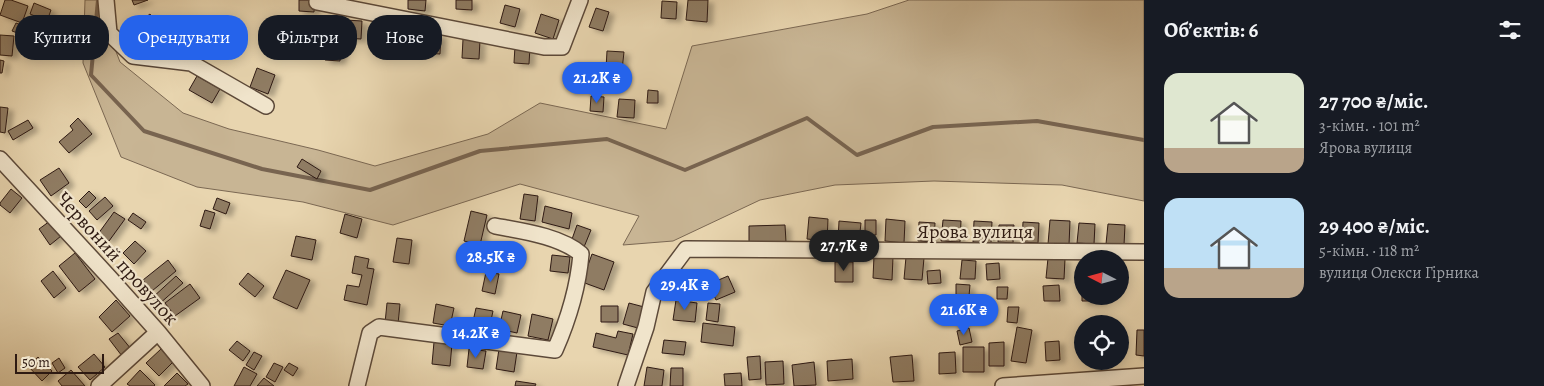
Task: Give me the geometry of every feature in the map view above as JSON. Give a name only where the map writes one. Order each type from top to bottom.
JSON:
[{"type":"street","points":[[106,0],[109,34],[133,56],[191,63],[266,106]]},
{"type":"street","points":[[317,2],[544,47],[562,47],[580,0]]},
{"type":"street","name":"Червоний провулок","points":[[0,159],[18,176],[158,332],[202,386]]},
{"type":"street","points":[[357,386],[370,333],[379,327],[555,350],[565,328],[578,284],[581,254],[575,248],[559,242],[531,233],[495,226]]},
{"type":"street","name":"Ярова вулиця","points":[[626,386],[646,327],[654,292],[686,249],[1144,252]]},
{"type":"street","points":[[99,386],[158,332]]},
{"type":"street","points":[[1003,386],[1144,376]]},
{"type":"shaded area","points":[[85,0],[104,0],[106,15],[85,15]]},
{"type":"shaded area","points":[[909,0],[1144,0],[1144,201],[1062,185],[934,181],[835,185],[760,200],[673,241],[623,245],[639,216],[520,184],[393,225],[303,202],[197,187],[121,157],[83,60],[109,60],[109,33],[120,62],[183,113],[229,129],[318,150],[375,166],[488,134],[540,103],[666,129],[692,46],[867,14]]},
{"type":"building","points":[[5,0],[11,0],[28,6],[25,15],[15,15],[15,20],[0,15]]},
{"type":"building","points":[[132,0],[148,0],[134,5]]},
{"type":"building","points":[[299,0],[315,0],[314,12],[299,11]]},
{"type":"building","points":[[408,0],[426,0],[425,11],[408,9]]},
{"type":"building","points":[[456,0],[472,0],[472,10],[456,9]]},
{"type":"building","points":[[688,0],[708,0],[707,22],[686,20]]},
{"type":"building","points":[[662,1],[677,2],[676,19],[661,18]]},
{"type":"building","points":[[34,3],[51,10],[49,15],[30,14]]},
{"type":"building","points":[[505,5],[520,9],[515,27],[500,23]]},
{"type":"building","points":[[596,8],[609,12],[603,31],[589,27]]},
{"type":"building","points":[[541,14],[559,20],[553,39],[535,33]]},
{"type":"building","points":[[357,21],[362,21],[361,39],[357,39]]},
{"type":"building","points":[[0,35],[14,36],[12,56],[0,55]]},
{"type":"building","points":[[463,39],[480,40],[479,59],[462,58]]},
{"type":"building","points":[[515,46],[530,47],[529,64],[514,63]]},
{"type":"building","points":[[607,51],[624,52],[622,70],[606,69]]},
{"type":"building","points":[[0,60],[4,61],[2,73],[0,73]]},
{"type":"building","points":[[257,68],[275,75],[268,94],[250,87]]},
{"type":"building","points":[[197,76],[220,89],[212,103],[189,90]]},
{"type":"building","points":[[648,90],[658,91],[658,103],[647,103]]},
{"type":"building","points":[[591,96],[604,97],[603,112],[590,111]]},
{"type":"building","points":[[619,99],[635,100],[634,118],[617,117]]},
{"type":"building","points":[[0,107],[8,108],[5,133],[0,132]]},
{"type":"building","points":[[78,118],[92,134],[69,153],[59,142],[73,130],[70,126]]},
{"type":"building","points":[[28,120],[33,128],[13,140],[8,131]]},
{"type":"building","points":[[302,159],[321,171],[317,179],[297,167]]},
{"type":"building","points":[[59,168],[69,183],[51,196],[40,180]]},
{"type":"building","points":[[11,189],[22,198],[10,213],[0,203]]},
{"type":"building","points":[[89,191],[96,198],[86,208],[79,201]]},
{"type":"building","points":[[524,194],[538,196],[535,221],[520,219]]},
{"type":"building","points":[[105,197],[113,206],[97,220],[89,211]]},
{"type":"building","points":[[217,198],[230,203],[226,214],[213,209]]},
{"type":"building","points":[[545,206],[572,213],[569,229],[542,222]]},
{"type":"building","points":[[205,210],[215,213],[210,229],[200,226]]},
{"type":"building","points":[[471,211],[487,215],[480,245],[464,241]]},
{"type":"building","points":[[114,212],[125,219],[109,241],[98,234]]},
{"type":"building","points":[[133,213],[146,222],[141,229],[128,220]]},
{"type":"building","points":[[345,214],[362,219],[357,238],[340,233]]},
{"type":"building","points":[[809,217],[828,219],[827,241],[807,239]]},
{"type":"building","points":[[886,219],[905,221],[904,243],[885,241]]},
{"type":"building","points":[[865,220],[876,220],[876,235],[865,235]]},
{"type":"building","points":[[943,220],[961,221],[960,242],[941,241]]},
{"type":"building","points":[[1050,220],[1070,221],[1069,245],[1048,244]]},
{"type":"building","points":[[50,221],[61,236],[50,245],[39,229]]},
{"type":"building","points":[[839,221],[861,223],[859,241],[838,239]]},
{"type":"building","points":[[974,221],[992,222],[991,243],[973,242]]},
{"type":"building","points":[[919,222],[935,223],[934,242],[918,241]]},
{"type":"building","points":[[1023,222],[1039,223],[1038,243],[1022,242]]},
{"type":"building","points":[[1079,223],[1095,224],[1094,244],[1077,243]]},
{"type":"building","points":[[1108,224],[1125,225],[1124,245],[1106,244]]},
{"type":"building","points":[[577,225],[591,230],[584,247],[571,242]]},
{"type":"building","points":[[785,225],[786,242],[749,243],[749,226]]},
{"type":"building","points":[[999,225],[1014,225],[1013,243],[998,242]]},
{"type":"building","points":[[296,236],[316,240],[312,260],[291,256]]},
{"type":"building","points":[[397,238],[412,240],[409,264],[393,262]]},
{"type":"building","points":[[135,241],[146,251],[134,264],[123,253]]},
{"type":"building","points":[[75,253],[95,279],[79,292],[59,266]]},
{"type":"building","points":[[592,254],[614,262],[604,290],[582,282]]},
{"type":"building","points":[[552,255],[570,257],[568,273],[550,271]]},
{"type":"building","points":[[355,256],[369,259],[367,268],[374,269],[367,305],[344,300],[347,285],[359,287],[362,275],[352,273]]},
{"type":"building","points":[[874,256],[893,257],[892,280],[873,278]]},
{"type":"building","points":[[906,257],[924,258],[922,280],[904,279]]},
{"type":"building","points":[[1048,258],[1065,259],[1064,279],[1046,278]]},
{"type":"building","points":[[168,260],[176,271],[152,291],[143,280]]},
{"type":"building","points":[[962,260],[976,261],[975,279],[960,279]]},
{"type":"building","points":[[835,262],[853,262],[853,282],[835,282]]},
{"type":"building","points":[[999,263],[1000,279],[987,280],[986,264]]},
{"type":"building","points":[[286,270],[310,280],[297,309],[273,298]]},
{"type":"building","points":[[940,270],[941,283],[928,284],[927,271]]},
{"type":"building","points":[[53,271],[66,288],[54,298],[41,281]]},
{"type":"building","points":[[486,272],[499,274],[495,294],[482,291]]},
{"type":"building","points":[[248,273],[264,286],[255,297],[239,284]]},
{"type":"building","points":[[176,276],[183,283],[158,305],[152,298]]},
{"type":"building","points":[[728,276],[735,292],[716,300],[709,284]]},
{"type":"building","points":[[190,284],[200,298],[175,316],[165,303]]},
{"type":"building","points":[[956,284],[970,285],[969,296],[956,295]]},
{"type":"building","points":[[1059,285],[1060,301],[1044,301],[1043,286]]},
{"type":"building","points":[[997,287],[1008,287],[1007,299],[997,299]]},
{"type":"building","points":[[116,300],[130,316],[112,332],[99,317]]},
{"type":"building","points":[[676,300],[697,303],[695,322],[673,320]]},
{"type":"building","points":[[387,303],[400,304],[398,324],[385,323]]},
{"type":"building","points":[[629,303],[644,307],[638,328],[623,324]]},
{"type":"building","points":[[708,303],[720,304],[718,322],[706,320]]},
{"type":"building","points":[[436,304],[454,308],[450,326],[433,323]]},
{"type":"building","points":[[601,306],[618,306],[618,322],[601,322]]},
{"type":"building","points":[[1008,307],[1019,307],[1017,323],[1007,322]]},
{"type":"building","points":[[476,308],[493,311],[489,330],[472,326]]},
{"type":"building","points":[[503,311],[521,315],[517,333],[499,329]]},
{"type":"building","points":[[532,314],[553,319],[548,340],[528,336]]},
{"type":"building","points":[[703,323],[735,327],[733,346],[701,342]]},
{"type":"building","points":[[1017,327],[1032,330],[1026,363],[1011,361]]},
{"type":"building","points":[[969,328],[972,342],[960,345],[957,331]]},
{"type":"building","points":[[1137,330],[1144,330],[1144,356],[1136,355]]},
{"type":"building","points":[[618,331],[633,334],[628,355],[593,347],[596,333],[616,338]]},
{"type":"building","points":[[118,333],[131,349],[122,356],[109,339]]},
{"type":"building","points":[[664,340],[686,342],[684,355],[662,353]]},
{"type":"building","points":[[237,341],[250,351],[243,361],[229,350]]},
{"type":"building","points":[[1059,341],[1060,360],[1046,361],[1045,342]]},
{"type":"building","points":[[434,342],[452,344],[450,366],[432,364]]},
{"type":"building","points":[[1004,342],[1004,366],[989,366],[989,343]]},
{"type":"building","points":[[963,347],[984,347],[984,372],[963,372]]},
{"type":"building","points":[[161,349],[173,362],[159,376],[146,363]]},
{"type":"building","points":[[469,349],[486,351],[483,369],[467,367]]},
{"type":"building","points":[[499,349],[517,352],[514,372],[496,369]]},
{"type":"building","points":[[254,352],[262,356],[254,370],[246,365]]},
{"type":"building","points":[[955,352],[956,373],[939,374],[939,353]]},
{"type":"building","points":[[94,354],[105,367],[90,380],[78,367]]},
{"type":"building","points":[[912,355],[914,381],[893,382],[890,357]]},
{"type":"building","points":[[760,356],[761,379],[749,380],[747,357]]},
{"type":"building","points":[[38,357],[52,371],[42,381],[28,366]]},
{"type":"building","points":[[59,358],[65,368],[58,373],[52,363]]},
{"type":"building","points":[[852,359],[853,379],[828,381],[827,361]]},
{"type":"building","points":[[783,361],[784,384],[766,385],[765,362]]},
{"type":"building","points":[[814,362],[816,385],[794,386],[792,365]]},
{"type":"building","points":[[274,363],[283,367],[275,382],[266,377]]},
{"type":"building","points":[[289,363],[298,368],[293,376],[284,370]]},
{"type":"building","points":[[244,367],[257,374],[250,386],[234,386]]},
{"type":"building","points":[[647,367],[664,370],[662,386],[644,386]]},
{"type":"building","points":[[671,368],[683,368],[683,386],[670,386]]},
{"type":"building","points":[[71,370],[85,386],[62,386],[58,381]]},
{"type":"building","points":[[140,370],[154,386],[130,386],[127,384]]},
{"type":"building","points":[[177,373],[188,384],[185,386],[164,386]]},
{"type":"building","points":[[741,373],[742,386],[725,386],[724,374]]},
{"type":"building","points":[[264,378],[274,386],[257,386]]},
{"type":"building","points":[[516,381],[536,384],[535,386],[515,386]]},
{"type":"waterway","points":[[98,0],[91,75],[144,131],[262,169],[370,190],[480,151],[607,139],[685,170],[807,118],[857,155],[933,127],[1037,121],[1144,140]]}]
